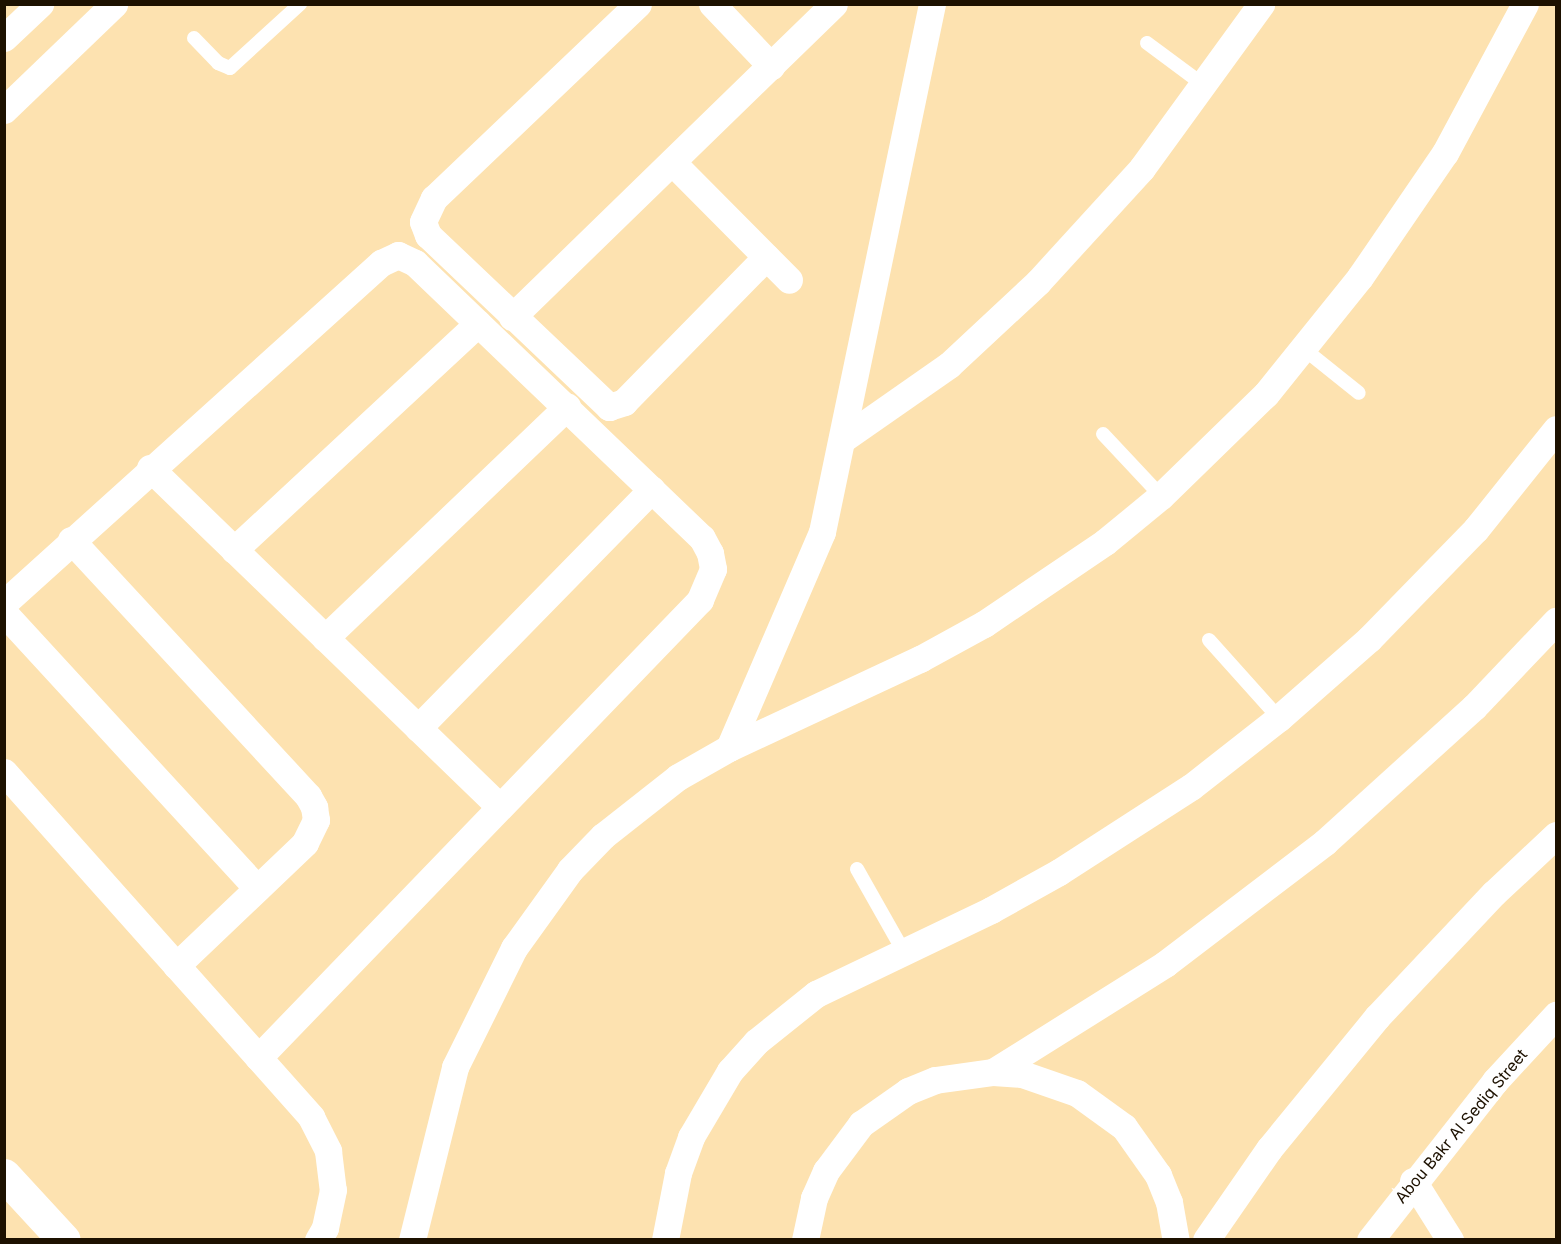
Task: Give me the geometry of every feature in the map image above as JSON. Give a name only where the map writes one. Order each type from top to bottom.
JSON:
[{"type":"highway","points":[[4,1175],[64,1239]]},
{"type":"street","points":[[4,39],[40,4]]},
{"type":"street","points":[[4,111],[114,4]]},
{"type":"street","points":[[638,4],[426,209],[423,222],[428,235],[602,404],[615,407],[766,257]]},
{"type":"street","points":[[712,4],[771,66]]},
{"type":"street","points":[[512,317],[834,4]]},
{"type":"street","points":[[729,748],[822,532],[932,4]]},
{"type":"street","points":[[843,439],[949,365],[1038,282],[1142,168],[1205,86],[1261,4]]},
{"type":"street","points":[[412,1239],[455,1067],[514,948],[540,908],[603,836],[678,777],[729,748],[920,659],[984,624],[1105,542],[1161,496],[1222,439],[1304,349],[1360,277],[1444,153],[1525,4]]},
{"type":"street","points":[[672,162],[789,280]]},
{"type":"street","points":[[4,603],[150,468],[388,257],[408,257],[702,538],[712,561],[709,585],[500,807],[258,1058]]},
{"type":"street","points":[[234,550],[478,323]]},
{"type":"street","points":[[325,638],[567,407]]},
{"type":"street","points":[[665,1239],[678,1173],[691,1137],[730,1071],[763,1036],[816,994],[991,910],[1126,831],[1279,718],[1424,585],[1557,429]]},
{"type":"street","points":[[150,468],[500,807]]},
{"type":"street","points":[[418,728],[652,489]]},
{"type":"street","points":[[71,540],[308,796],[316,820],[313,832],[176,966]]},
{"type":"street","points":[[4,613],[257,888]]},
{"type":"street","points":[[993,1072],[1165,964],[1325,842],[1474,707],[1557,621]]},
{"type":"street","points":[[4,772],[311,1117],[328,1151],[333,1190],[325,1228],[318,1239]]},
{"type":"street","points":[[1206,1239],[1269,1149],[1377,1017],[1494,893],[1557,835]]},
{"type":"street","name":"Abou Bakr Al Sediq Street","points":[[1370,1239],[1413,1181],[1495,1081],[1557,1015]]},
{"type":"street","points":[[805,1239],[814,1198],[826,1171],[861,1124],[908,1091],[935,1080],[993,1072],[1022,1074],[1059,1085],[1102,1108],[1124,1127],[1158,1175],[1169,1202],[1176,1239]]},
{"type":"street","points":[[1413,1181],[1450,1239]]},
{"type":"lane","points":[[194,38],[218,63],[230,68],[296,6]]},
{"type":"lane","points":[[1147,43],[1205,86]]},
{"type":"lane","points":[[1304,349],[1359,393]]},
{"type":"lane","points":[[1103,434],[1161,496]]},
{"type":"lane","points":[[1209,640],[1279,718]]},
{"type":"lane","points":[[857,869],[904,952]]}]
